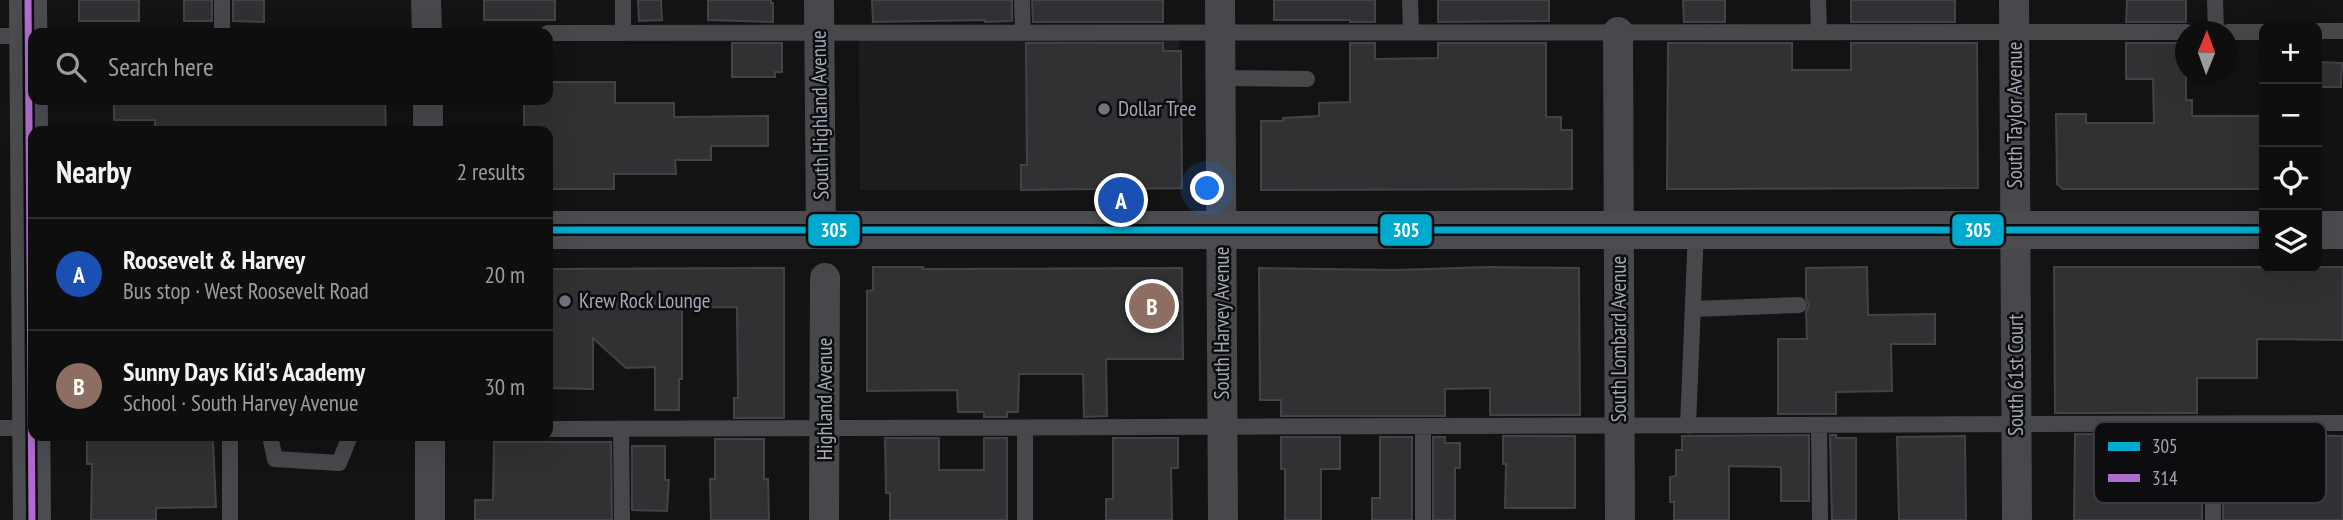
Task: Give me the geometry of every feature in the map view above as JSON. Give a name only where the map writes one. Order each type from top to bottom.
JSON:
[{"type":"main road","points":[[23,27],[22,428],[32,520]]},
{"type":"main road","points":[[553,230],[2259,230]]},
{"type":"main road","points":[[2322,230],[2343,230]]},
{"type":"street","points":[[426,0],[427,28]]},
{"type":"street","name":"South Highland Avenue","points":[[819,0],[821,230]]},
{"type":"street","name":"South Harvey Avenue","points":[[1220,0],[1223,520]]},
{"type":"street","name":"South Taylor Avenue","points":[[2014,0],[2015,230]]},
{"type":"street","name":"South Lombard Avenue","points":[[1618,32],[1620,520]]},
{"type":"street","points":[[428,105],[428,126]]},
{"type":"street","name":"South 61st Court","points":[[2015,230],[2017,520]]},
{"type":"street","name":"Highland Avenue","points":[[824,520],[825,278]]},
{"type":"street","points":[[430,441],[430,520]]},
{"type":"lane","points":[[222,0],[222,28]]},
{"type":"lane","points":[[622,0],[623,33]]},
{"type":"lane","points":[[1022,0],[1023,33]]},
{"type":"lane","points":[[1410,0],[1411,32]]},
{"type":"lane","points":[[1818,0],[1819,32]]},
{"type":"lane","points":[[2215,0],[2216,21]]},
{"type":"lane","points":[[553,33],[2175,32]]},
{"type":"lane","points":[[2238,32],[2259,32]]},
{"type":"lane","points":[[2322,32],[2343,32]]},
{"type":"lane","points":[[1221,78],[1307,79]]},
{"type":"lane","points":[[1688,426],[1696,230]]},
{"type":"lane","points":[[1693,309],[1799,305]]},
{"type":"lane","points":[[1819,425],[1820,520]]},
{"type":"lane","points":[[553,429],[2094,425]]},
{"type":"lane","points":[[1423,427],[1423,520]]},
{"type":"lane","points":[[1025,428],[1026,520]]},
{"type":"lane","points":[[621,429],[622,520]]},
{"type":"lane","points":[[230,441],[230,520]]},
{"type":"lane","points":[[271,441],[275,459],[339,463],[348,441]]},
{"type":"shaded area","points":[[859,40],[1179,41],[1179,190],[860,190]]},
{"type":"building","points":[[79,0],[139,0],[139,21],[79,21]]},
{"type":"building","points":[[184,0],[212,0],[212,21],[184,21]]},
{"type":"building","points":[[233,0],[264,0],[264,22],[233,21]]},
{"type":"building","points":[[484,0],[555,0],[555,20],[484,20]]},
{"type":"building","points":[[638,0],[661,0],[662,20],[639,21]]},
{"type":"building","points":[[708,0],[771,0],[773,22],[708,20]]},
{"type":"building","points":[[872,0],[1012,0],[1012,21],[873,22]]},
{"type":"building","points":[[1032,0],[1163,0],[1163,22],[1033,22]]},
{"type":"building","points":[[1274,0],[1375,0],[1375,22],[1274,20]]},
{"type":"building","points":[[1438,0],[1549,0],[1549,21],[1438,22]]},
{"type":"building","points":[[1683,0],[1725,0],[1725,22],[1684,22]]},
{"type":"building","points":[[1851,0],[1955,0],[1955,22],[1851,22]]},
{"type":"building","points":[[2127,0],[2186,0],[2186,21],[2126,22]]},
{"type":"building","points":[[732,43],[782,43],[782,72],[775,72],[775,77],[732,77]]},
{"type":"building","name":"Dollar Tree","points":[[1026,43],[1163,43],[1163,51],[1181,51],[1182,188],[1021,190],[1021,165],[1027,165]]},
{"type":"building","points":[[1350,43],[1375,43],[1375,59],[1438,58],[1438,43],[1546,43],[1546,117],[1561,117],[1561,130],[1572,130],[1572,189],[1261,190],[1261,121],[1319,116],[1319,103],[1350,102]]},
{"type":"building","points":[[1668,43],[1792,43],[1792,70],[1851,70],[1851,43],[1977,43],[1978,188],[1667,189]]},
{"type":"building","points":[[2126,43],[2175,43],[2175,84],[2186,84],[2186,100],[2192,100],[2192,116],[2259,116],[2259,189],[2063,189],[2057,184],[2056,114],[2086,114],[2086,123],[2154,123],[2153,79],[2126,79]]},
{"type":"building","points":[[2322,62],[2342,63],[2341,87],[2322,87]]},
{"type":"building","points":[[553,82],[615,82],[615,103],[674,103],[674,117],[768,116],[768,146],[711,146],[711,160],[675,160],[676,174],[614,174],[614,189],[553,189],[553,126],[524,126],[524,105],[553,105]]},
{"type":"building","points":[[114,105],[385,105],[386,126],[155,126],[155,120],[114,120]]},
{"type":"building","points":[[873,267],[1182,268],[1183,359],[1106,359],[1107,416],[1084,417],[1083,374],[1019,374],[1018,412],[1007,412],[1007,417],[984,417],[984,412],[958,412],[957,390],[867,391],[867,291],[873,290]]},
{"type":"building","points":[[1867,267],[1868,315],[1935,314],[1935,344],[1891,344],[1892,391],[1836,392],[1836,414],[1778,414],[1778,339],[1807,339],[1806,312],[1809,305],[1806,298],[1806,268]]},
{"type":"building","points":[[2054,267],[2259,267],[2259,273],[2322,273],[2322,267],[2343,267],[2343,340],[2257,339],[2257,378],[2197,378],[2197,413],[2055,413]]},
{"type":"building","points":[[784,268],[784,418],[734,418],[734,398],[738,398],[737,307],[682,308],[679,410],[655,410],[655,367],[626,368],[593,338],[593,389],[553,388],[553,269]]},
{"type":"building","points":[[1259,268],[1396,270],[1579,268],[1580,415],[1490,415],[1490,388],[1445,389],[1445,416],[1281,416],[1281,400],[1260,400]]},
{"type":"building","points":[[2075,434],[2094,434],[2094,503],[2202,503],[2202,520],[2074,520]]},
{"type":"building","points":[[1809,435],[1809,501],[1781,501],[1781,467],[1729,466],[1729,520],[1674,520],[1674,502],[1670,502],[1670,477],[1676,476],[1676,450],[1682,450],[1682,436]]},
{"type":"building","points":[[1830,435],[1836,435],[1836,438],[1856,438],[1856,520],[1832,520]]},
{"type":"building","points":[[1503,436],[1575,436],[1575,508],[1505,508],[1506,464],[1503,464]]},
{"type":"building","points":[[1965,436],[1966,520],[1899,520],[1897,437]]},
{"type":"building","points":[[2326,436],[2343,436],[2343,520],[2223,520],[2223,503],[2326,503]]},
{"type":"building","points":[[1281,437],[1340,437],[1340,469],[1321,469],[1321,520],[1285,520],[1285,469],[1281,469]]},
{"type":"building","points":[[1380,437],[1412,437],[1412,520],[1372,520],[1372,498],[1380,498]]},
{"type":"building","points":[[1433,437],[1445,437],[1445,443],[1460,443],[1460,468],[1455,468],[1455,520],[1433,520]]},
{"type":"building","points":[[885,438],[939,438],[939,470],[984,470],[984,438],[1007,438],[1007,520],[890,520],[890,493],[886,493]]},
{"type":"building","points":[[1113,438],[1178,438],[1178,468],[1171,468],[1172,520],[1106,520],[1106,499],[1113,499]]},
{"type":"building","points":[[715,439],[764,439],[764,479],[768,479],[769,520],[711,520],[710,479],[715,479]]},
{"type":"building","points":[[87,441],[213,441],[216,507],[156,508],[156,520],[91,520],[92,464],[87,464]]},
{"type":"building","points":[[494,442],[611,442],[612,520],[475,520],[475,500],[493,500]]},
{"type":"building","points":[[632,446],[665,446],[665,480],[669,480],[667,511],[632,510]]},
{"type":"transit line","name":"314","points":[[28,0],[28,28]]},
{"type":"transit line","name":"314","points":[[29,105],[29,126]]},
{"type":"transit line","name":"305","points":[[553,230],[2259,230]]},
{"type":"transit line","name":"314","points":[[31,441],[32,520]]},
{"type":"place","name":"Dollar Tree","points":[[1104,109]]},
{"type":"place","name":"Roosevelt & Harvey","points":[[1121,200]]},
{"type":"place","name":"Krew Rock Lounge","points":[[565,301]]},
{"type":"place","name":"Sunny Days Kid's Academy","points":[[1152,306]]}]
